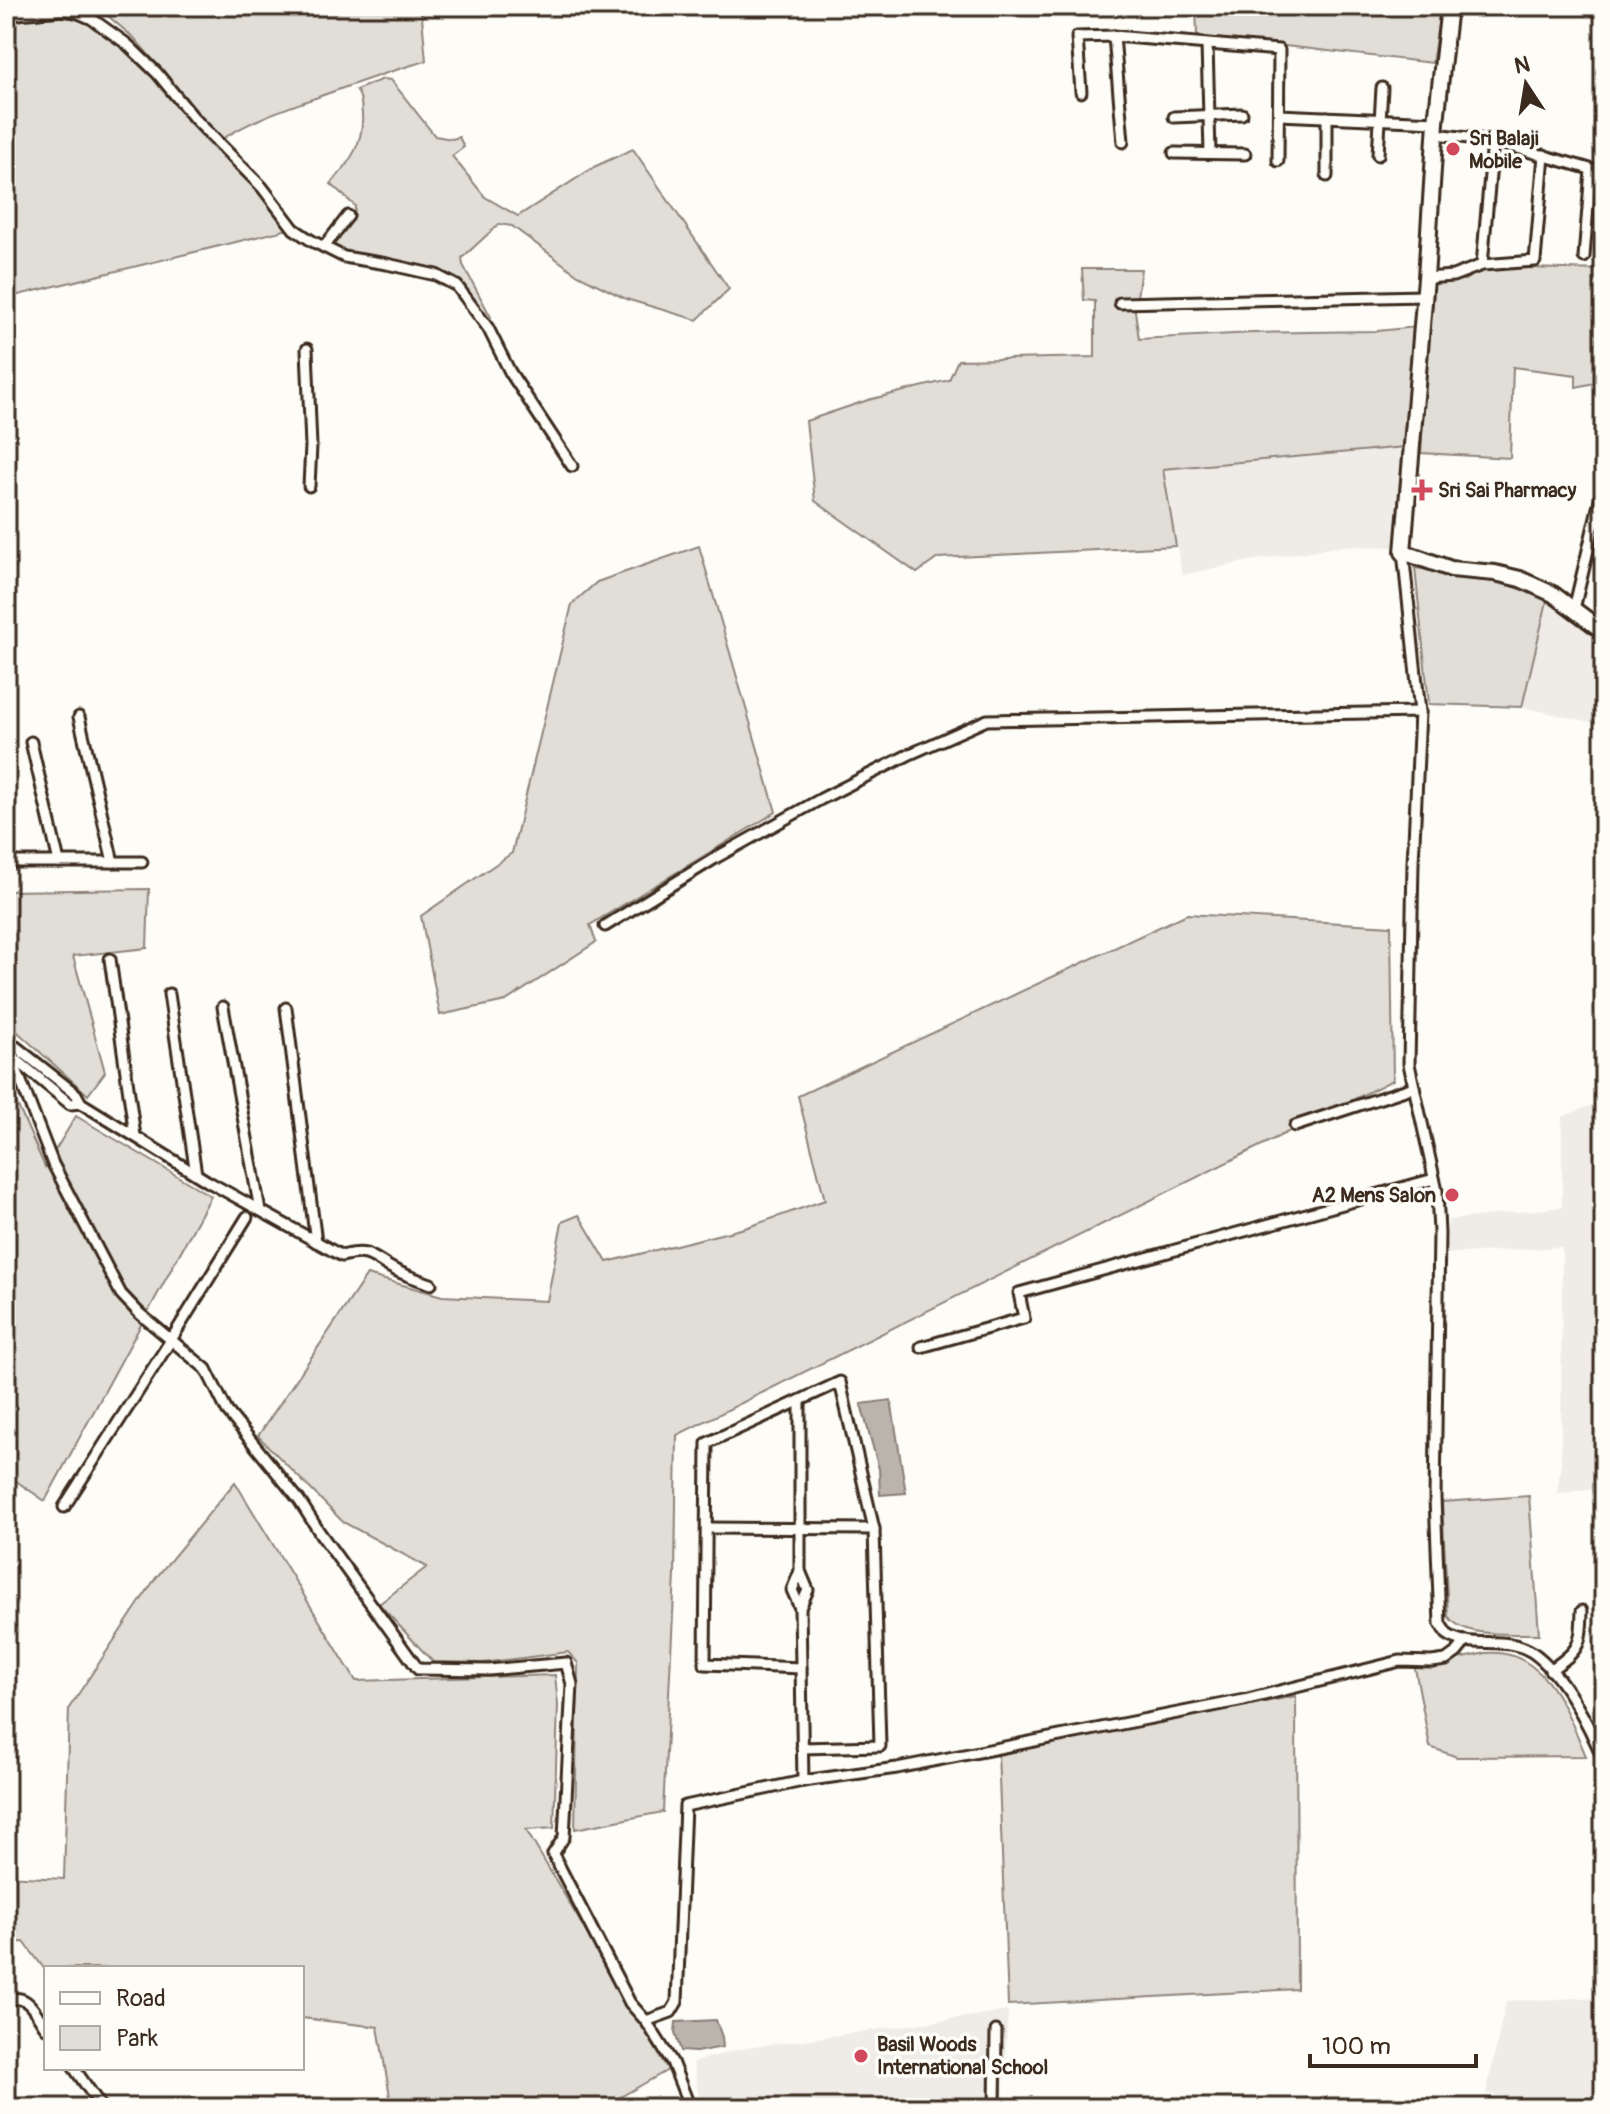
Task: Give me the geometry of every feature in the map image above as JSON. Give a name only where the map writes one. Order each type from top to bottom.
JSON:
[{"type":"street","points":[[1449,6],[1436,128],[1421,352],[1403,552],[1420,712],[1409,1064],[1437,1191],[1439,1233],[1435,1498],[1440,1624],[1447,1634],[1466,1641],[1497,1641],[1531,1652],[1563,1687],[1601,1744],[1604,1761]]},
{"type":"street","points":[[6,15],[62,10],[92,19],[127,44],[157,73],[194,118],[262,187],[294,229],[344,257],[436,275],[457,286],[488,328],[510,372],[572,466]]},
{"type":"street","points":[[1114,36],[1123,142]]},
{"type":"street","points":[[1081,92],[1077,37],[1114,36],[1279,50],[1278,161]]},
{"type":"street","points":[[1207,45],[1210,153]]},
{"type":"street","points":[[1378,155],[1382,88]]},
{"type":"street","points":[[1174,117],[1242,114]]},
{"type":"street","points":[[1279,115],[1379,119],[1436,128],[1604,173]]},
{"type":"street","points":[[1327,117],[1327,176]]},
{"type":"street","points":[[1482,265],[1493,141]]},
{"type":"street","points":[[1174,153],[1245,154]]},
{"type":"street","points":[[1426,278],[1453,276],[1482,265],[1535,261],[1544,155]]},
{"type":"street","points":[[1584,257],[1591,170]]},
{"type":"street","points":[[324,247],[348,216]]},
{"type":"street","points":[[1120,303],[1423,296]]},
{"type":"street","points":[[307,349],[311,446],[309,486]]},
{"type":"street","points":[[1574,609],[1604,483]]},
{"type":"street","points":[[1403,552],[1451,569],[1520,579],[1553,594],[1604,632]]},
{"type":"street","points":[[605,926],[717,857],[821,799],[987,720],[1420,712]]},
{"type":"street","points":[[79,717],[113,862]]},
{"type":"street","points":[[31,742],[59,862]]},
{"type":"street","points":[[6,862],[142,862]]},
{"type":"street","points":[[110,959],[135,1136]]},
{"type":"street","points":[[169,994],[196,1174]]},
{"type":"street","points":[[223,1007],[260,1210]]},
{"type":"street","points":[[286,1008],[316,1242]]},
{"type":"street","points":[[6,1041],[76,1094],[81,1103],[196,1174],[342,1256],[365,1253],[375,1256],[393,1269],[431,1284]]},
{"type":"street","points":[[6,1041],[53,1164],[121,1294],[140,1314],[206,1369],[227,1411],[299,1500],[418,1669],[489,1670],[566,1663],[572,1684],[564,1837],[553,1854],[630,2003],[646,2021],[672,2062],[690,2108]]},
{"type":"street","points":[[10,1055],[70,1104],[81,1103]]},
{"type":"street","points":[[1295,1126],[1414,1087]]},
{"type":"street","points":[[921,1347],[1024,1318],[1019,1293],[1434,1179]]},
{"type":"street","points":[[64,1507],[247,1217]]},
{"type":"street","points":[[801,1668],[705,1664],[707,1443],[840,1382],[874,1529],[880,1746],[802,1748]]},
{"type":"street","points":[[800,1401],[800,1571],[808,1590],[800,1608]]},
{"type":"street","points":[[707,1528],[874,1529]]},
{"type":"street","points":[[800,1571],[792,1590],[800,1608],[803,1781]]},
{"type":"street","points":[[1550,1670],[1566,1659],[1577,1646],[1581,1638],[1582,1611]]},
{"type":"street","points":[[646,2021],[671,2012],[677,2002],[685,1806],[803,1781],[897,1768],[1244,1700],[1400,1661],[1446,1660],[1466,1641]]},
{"type":"street","points":[[6,2001],[22,1998],[44,2025]]},
{"type":"street","points":[[995,2108],[996,2031]]},
{"type":"street","points":[[75,2070],[102,2108]]},
{"type":"shaded area","points":[[1405,447],[1395,547],[1343,546],[1182,575],[1163,469]]},
{"type":"shaded area","points":[[1548,597],[1604,639],[1604,725],[1522,707]]},
{"type":"shaded area","points":[[1604,1100],[1604,1487],[1557,1494],[1561,1463],[1562,1247],[1445,1254],[1448,1220],[1562,1207],[1562,1117]]},
{"type":"shaded area","points":[[891,1400],[906,1493],[880,1495],[879,1469],[861,1404]]},
{"type":"shaded area","points":[[1604,1997],[1604,2108],[1486,2094],[1506,2001]]},
{"type":"shaded area","name":"Basil Woods International School","points":[[1008,2011],[1003,2108],[701,2108],[693,2062],[740,2049]]},
{"type":"shaded area","points":[[716,2020],[723,2047],[696,2052],[681,2051],[675,2033],[676,2022]]},
{"type":"green space","points":[[88,6],[421,6],[426,61],[280,111],[221,140],[182,100],[162,70],[135,39],[101,10]]},
{"type":"green space","points":[[1196,6],[1441,6],[1432,63],[1197,36]]},
{"type":"green space","points":[[62,15],[93,24],[114,38],[157,78],[186,118],[258,191],[289,229],[6,298],[6,23]]},
{"type":"green space","points":[[383,79],[391,80],[435,136],[459,137],[464,147],[452,156],[485,197],[518,216],[596,166],[633,149],[729,289],[697,320],[626,299],[578,275],[512,226],[499,224],[462,258],[491,317],[489,324],[455,278],[417,265],[345,253],[332,247],[335,239],[354,219],[355,206],[331,184],[350,160],[361,134],[361,104],[356,90]]},
{"type":"green space","points":[[1485,267],[1604,270],[1604,381],[1576,387],[1576,375],[1513,367],[1510,458],[1421,453],[1431,286],[1444,280],[1465,280]]},
{"type":"green space","points":[[1082,269],[1141,269],[1135,311],[1139,339],[1416,327],[1405,447],[1163,469],[1176,546],[938,558],[917,573],[815,501],[806,421],[868,400],[949,380],[958,360],[1095,357],[1095,301],[1084,300]]},
{"type":"green space","points":[[699,546],[776,812],[590,925],[596,942],[506,1001],[440,1015],[421,916],[512,853],[572,604],[597,582]]},
{"type":"green space","points":[[1415,568],[1511,582],[1548,597],[1522,707],[1429,704]]},
{"type":"green space","points":[[149,889],[147,948],[73,956],[105,1072],[88,1095],[12,1027],[6,1008],[6,891]]},
{"type":"green space","points":[[1187,914],[1391,926],[1393,1080],[677,1435],[675,1575],[663,1812],[575,1829],[578,1663],[568,1652],[483,1663],[433,1662],[379,1604],[427,1567],[343,1522],[258,1436],[367,1275],[442,1296],[547,1301],[562,1222],[579,1215],[607,1262],[745,1228],[825,1200],[798,1096]]},
{"type":"green space","points":[[6,1079],[45,1167],[76,1116],[211,1196],[45,1501],[6,1474]]},
{"type":"green space","points":[[235,1482],[356,1681],[555,1675],[558,1705],[554,1828],[526,1830],[668,2070],[601,2108],[392,2108],[378,2027],[304,2018],[304,1966],[44,1968],[24,1942],[6,1943],[6,1876],[64,1879],[69,1708],[155,1579]]},
{"type":"green space","points":[[1529,1496],[1539,1634],[1477,1632],[1455,1623],[1448,1616],[1442,1502]]},
{"type":"green space","points":[[1486,1653],[1506,1654],[1524,1661],[1539,1672],[1562,1703],[1586,1756],[1457,1757],[1430,1747],[1415,1668]]},
{"type":"green space","points":[[1296,1696],[1297,1989],[1008,2005],[998,1753]]},
{"type":"place","name":"Sri Balaji Mobile","points":[[1453,149]]},
{"type":"place","name":"Sri Sai Pharmacy","points":[[1422,490]]},
{"type":"place","name":"A2 Mens Salon","points":[[1452,1195]]},
{"type":"place","name":"Basil Woods International School","points":[[861,2056]]}]
